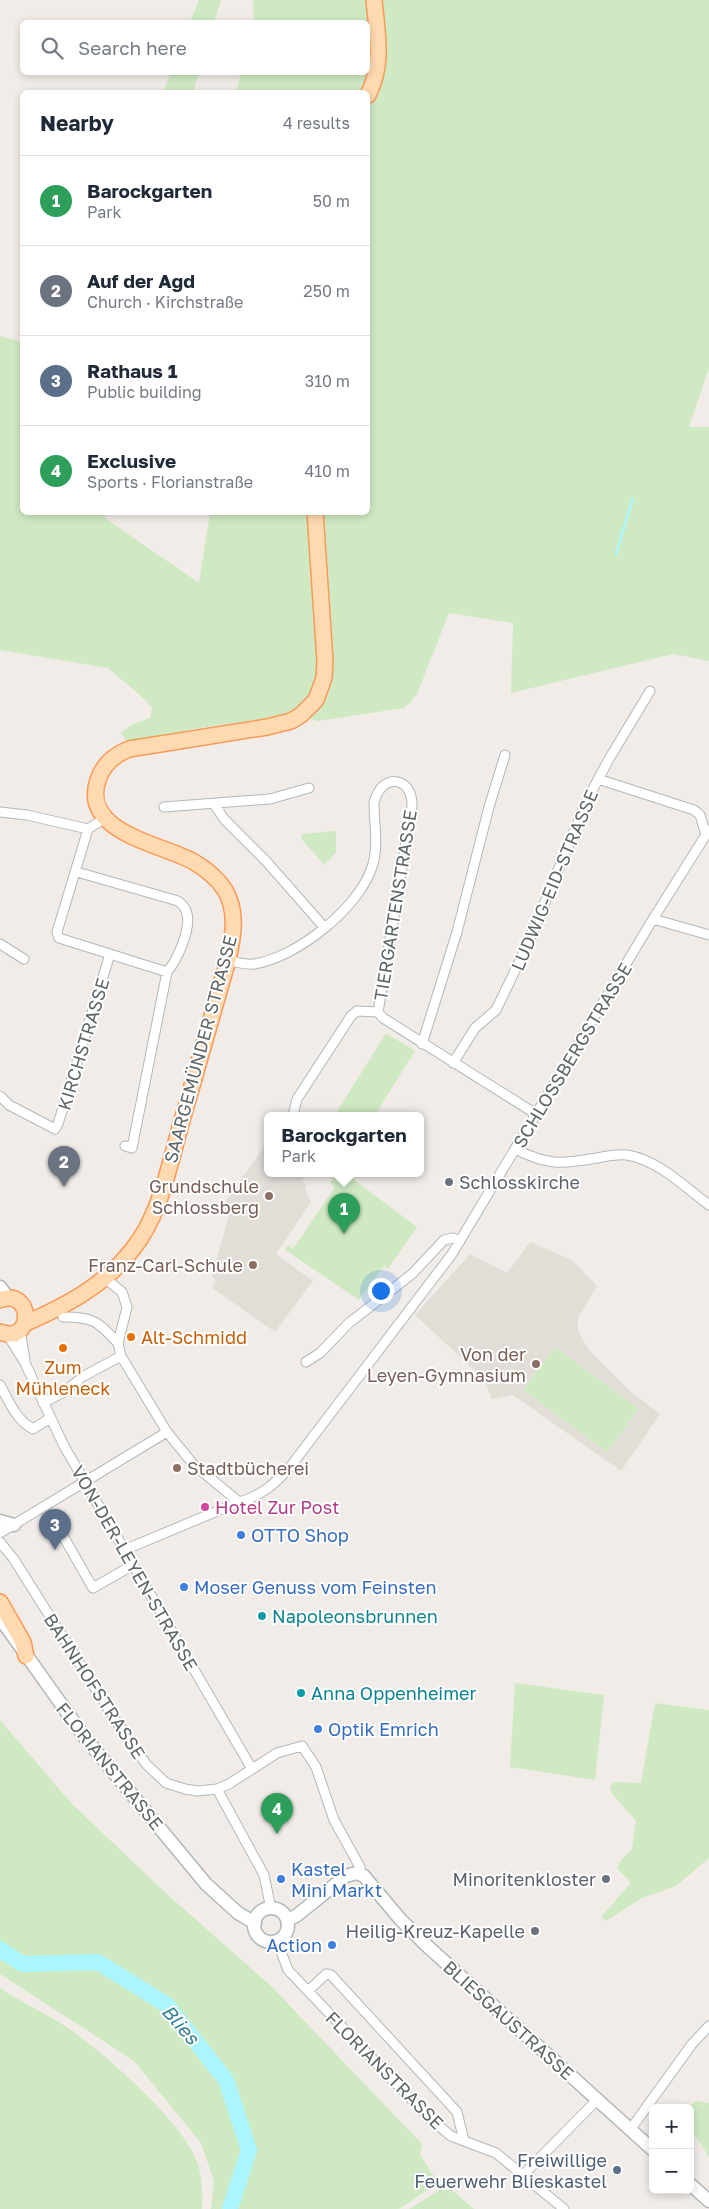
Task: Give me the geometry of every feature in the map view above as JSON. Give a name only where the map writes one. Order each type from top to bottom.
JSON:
[{"type":"main road","points":[[370,90],[376,74],[379,52],[374,0]]},
{"type":"main road","points":[[105,818],[100,811],[96,792],[104,766],[110,759],[129,749],[267,727],[291,721],[305,712],[316,700],[324,678],[325,661],[315,515]]},
{"type":"main road","name":"SAARGEMÜNDER STRASSE","points":[[13,1330],[58,1313],[73,1300],[106,1278],[134,1249],[152,1215],[163,1187],[228,960],[233,914],[225,891],[217,880],[195,862],[121,831],[105,818]]},
{"type":"main road","points":[[3,1295],[18,1301],[24,1308],[26,1319],[13,1330]]},
{"type":"main road","name":"SAARGEMÜNDER STRASSE","points":[[24,1308],[58,1313]]},
{"type":"main road","points":[[0,1524],[14,1525]]},
{"type":"main road","points":[[0,1602],[22,1642],[26,1656]]},
{"type":"main road","name":"FLORIANSTRASSE","points":[[0,1618],[86,1739],[206,1884],[238,1913],[255,1923]]},
{"type":"main road","points":[[287,1920],[296,1916],[351,1874],[361,1874]]},
{"type":"main road","name":"BLIESGAUSTRASSE","points":[[361,1874],[400,1919],[425,1944],[652,2149]]},
{"type":"main road","points":[[337,1884],[355,1881],[371,1884]]},
{"type":"main road","points":[[271,1909],[281,1912],[287,1920],[287,1930],[281,1939],[277,1941],[266,1941],[261,1938],[255,1929],[258,1914],[271,1909]]},
{"type":"main road","points":[[694,2188],[709,2201]]},
{"type":"street","name":"LUDWIG-EID-STRASSE","points":[[453,1063],[475,1028],[496,1010],[526,948],[576,824],[598,779],[650,691]]},
{"type":"street","points":[[422,1044],[457,932],[488,807],[505,754]]},
{"type":"street","points":[[598,779],[694,810],[700,815],[707,832]]},
{"type":"street","name":"TIERGARTENSTRASSE","points":[[228,960],[253,964],[266,961],[294,949],[324,927],[353,899],[365,883],[372,869],[376,848],[374,803],[376,794],[380,786],[387,782],[395,781],[404,785],[411,794],[412,806],[378,1012],[382,1018],[422,1044],[536,1114]]},
{"type":"street","points":[[164,807],[270,799],[309,788]]},
{"type":"street","points":[[214,804],[224,819],[260,854],[324,927]]},
{"type":"street","points":[[0,812],[27,815],[88,829],[105,818]]},
{"type":"street","name":"KIRCHSTRASSE","points":[[88,829],[58,932],[59,938],[167,972]]},
{"type":"street","name":"SCHLOSSBERGSTRASSE","points":[[124,1550],[252,1498],[275,1483],[290,1467],[460,1241],[707,832]]},
{"type":"street","points":[[77,872],[178,901],[184,906],[187,913],[188,922],[176,962],[167,972],[132,1148],[125,1146]]},
{"type":"street","points":[[653,919],[709,934]]},
{"type":"street","points":[[0,944],[24,959]]},
{"type":"street","name":"KIRCHSTRASSE","points":[[0,1096],[9,1105],[55,1129],[110,954]]},
{"type":"street","points":[[295,1112],[297,1099],[350,1016],[357,1011],[378,1012]]},
{"type":"street","points":[[516,1149],[543,1161],[556,1163],[626,1155],[641,1159],[665,1172],[709,1204]]},
{"type":"street","points":[[306,1362],[320,1354],[349,1323],[412,1274],[444,1240],[453,1238],[460,1241]]},
{"type":"street","points":[[106,1278],[122,1292],[127,1307],[118,1343],[121,1356],[167,1432],[193,1464],[239,1502]]},
{"type":"street","points":[[58,1313],[86,1317],[94,1321],[118,1343]]},
{"type":"street","name":"VON-DER-LEYEN-STRASSE","points":[[13,1330],[42,1402],[84,1481],[133,1565],[160,1605],[252,1769]]},
{"type":"street","points":[[42,1402],[64,1392],[82,1378],[121,1356]]},
{"type":"street","points":[[0,1385],[14,1412],[25,1425],[32,1428],[50,1418]]},
{"type":"street","points":[[0,1533],[167,1432]]},
{"type":"street","points":[[51,1515],[93,1588],[133,1565]]},
{"type":"street","name":"BAHNHOFSTRASSE","points":[[0,1542],[13,1558],[74,1657],[146,1764],[160,1779],[175,1787],[198,1791],[217,1789]]},
{"type":"street","name":"BLIESGAUSTRASSE","points":[[252,1769],[277,1753],[302,1746],[316,1767],[334,1820],[360,1868],[361,1874]]},
{"type":"street","points":[[252,1769],[217,1789],[264,1874],[271,1909]]},
{"type":"street","name":"FLORIANSTRASSE","points":[[277,1941],[288,1970],[428,2117],[451,2136],[496,2153],[564,2209]]},
{"type":"street","points":[[308,1991],[326,1974],[331,1975],[457,2112],[464,2142]]},
{"type":"street","points":[[630,2130],[692,2044],[709,2026]]},
{"type":"street","points":[[522,2176],[597,2100]]},
{"type":"shaded area","points":[[264,1147],[264,1177],[304,1177],[302,1181],[307,1185],[305,1189],[311,1202],[276,1254],[313,1281],[275,1332],[212,1288],[216,1281],[212,1276],[229,1215],[220,1210]]},
{"type":"shaded area","name":"Von der Leyen-Gymnasium","points":[[530,1242],[572,1260],[597,1286],[578,1318],[578,1330],[588,1349],[630,1391],[660,1414],[621,1471],[513,1395],[492,1399],[484,1379],[415,1315],[470,1254],[507,1273]]},
{"type":"green space","points":[[199,0],[221,0],[215,20],[191,20]]},
{"type":"green space","points":[[253,0],[709,0],[709,368],[689,427],[709,427],[709,661],[673,654],[511,693],[513,623],[449,613],[417,694],[404,708],[318,721],[291,715],[193,729],[128,744],[121,733],[131,725],[150,718],[152,708],[108,668],[0,650],[0,336],[20,341],[20,515],[106,515],[105,518],[199,583],[210,515],[370,515],[370,90],[237,90],[240,75],[370,75],[370,20],[254,20]]},
{"type":"green space","points":[[170,75],[198,75],[194,90],[164,90]]},
{"type":"green space","points":[[336,831],[336,852],[324,865],[301,838],[303,834]]},
{"type":"green space","points":[[386,1033],[415,1051],[377,1112],[337,1112]]},
{"type":"green space","points":[[334,1177],[350,1177],[417,1227],[388,1269],[384,1266],[359,1300],[285,1250],[288,1245],[293,1249],[335,1187],[330,1183]]},
{"type":"green space","points":[[555,1347],[639,1409],[607,1452],[523,1390]]},
{"type":"green space","points":[[515,1683],[604,1695],[595,1780],[510,1767]]},
{"type":"green space","points":[[655,1703],[709,1710],[709,1858],[676,1886],[642,1898],[606,1921],[601,1917],[631,1883],[617,1868],[621,1860],[632,1849],[636,1821],[613,1795],[610,1788],[613,1782],[641,1783]]},
{"type":"green space","points":[[0,1720],[72,1804],[167,1894],[271,1986],[422,2144],[420,2154],[438,2183],[399,2209],[211,2209],[214,2181],[201,2143],[134,2061],[0,1974]]},
{"type":"green space","points":[[0,1988],[79,2036],[128,2077],[164,2113],[191,2148],[198,2164],[202,2186],[202,2209],[0,2209]]},
{"type":"green space","points":[[696,2101],[709,2103],[709,2157],[694,2133],[694,2104],[692,2104]]},
{"type":"green space","points":[[442,2189],[452,2190],[474,2209],[409,2209]]},
{"type":"waterway","points":[[616,554],[633,498]]},
{"type":"waterway","name":"Blies","points":[[0,1949],[22,1964],[98,1962],[167,2005],[226,2080],[249,2150],[230,2209]]},
{"type":"place","name":"Schlosskirche","points":[[449,1182]]},
{"type":"place","name":"Auf der Agd","points":[[64,1187]]},
{"type":"place","name":"Grundschule Schlossberg","points":[[269,1196]]},
{"type":"place","name":"Barockgarten","points":[[344,1234]]},
{"type":"place","name":"Franz-Carl-Schule","points":[[253,1265]]},
{"type":"place","name":"Alt-Schmidd","points":[[131,1337]]},
{"type":"place","name":"Zum Mühleneck","points":[[63,1348]]},
{"type":"place","name":"Von der Leyen-Gymnasium","points":[[536,1364]]},
{"type":"place","name":"Stadtbücherei","points":[[177,1468]]},
{"type":"place","name":"Hotel Zur Post","points":[[205,1507]]},
{"type":"place","name":"OTTO Shop","points":[[241,1535]]},
{"type":"place","name":"Rathaus 1","points":[[55,1550]]},
{"type":"place","name":"Moser Genuss vom Feinsten","points":[[184,1587]]},
{"type":"place","name":"Napoleonsbrunnen","points":[[262,1616]]},
{"type":"place","name":"Anna Oppenheimer","points":[[301,1693]]},
{"type":"place","name":"Optik Emrich","points":[[318,1729]]},
{"type":"place","name":"Exclusive","points":[[277,1834]]},
{"type":"place","name":"Kastel Mini Markt","points":[[281,1879]]},
{"type":"place","name":"Minoritenkloster","points":[[606,1879]]},
{"type":"place","name":"Heilig-Kreuz-Kapelle","points":[[535,1931]]},
{"type":"place","name":"Action","points":[[332,1945]]},
{"type":"place","name":"Freiwillige Feuerwehr Blieskastel","points":[[617,2170]]}]
